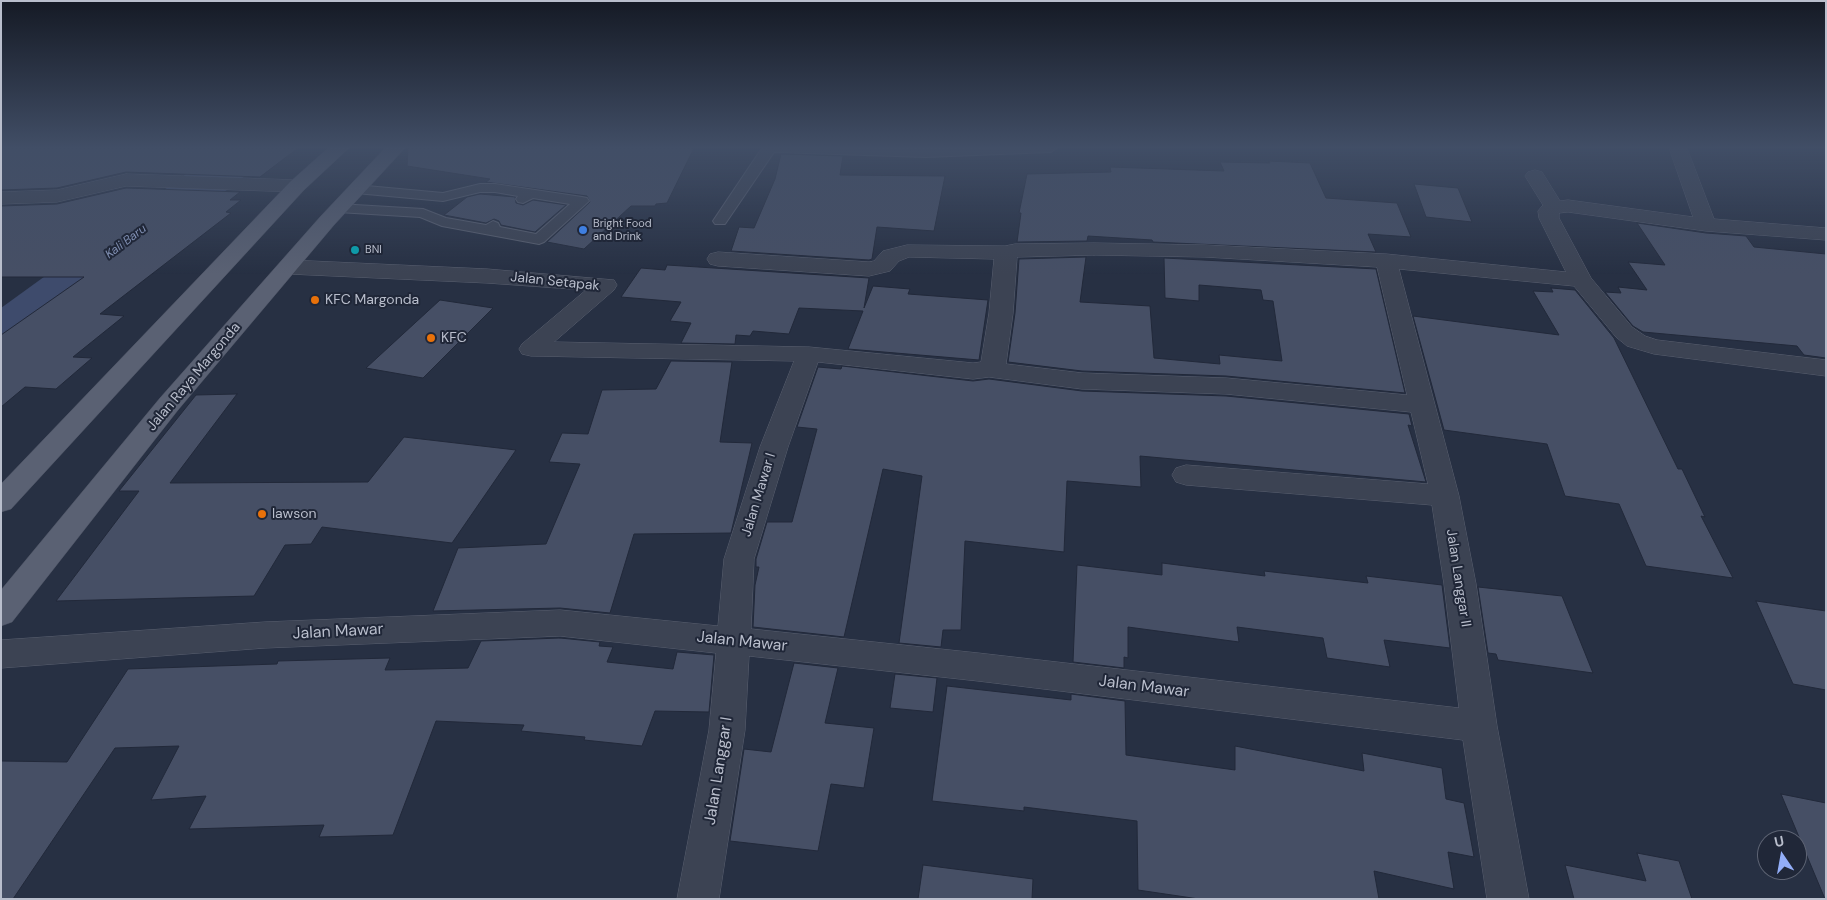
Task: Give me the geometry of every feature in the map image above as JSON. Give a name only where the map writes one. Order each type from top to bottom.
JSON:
[{"type":"main road","points":[[3,498],[293,190]]},
{"type":"main road","name":"Jalan Raya Margonda","points":[[1,613],[169,404],[355,190]]},
{"type":"street","points":[[1,198],[70,194],[86,190]]},
{"type":"street","points":[[1544,190],[1554,207]]},
{"type":"street","points":[[1693,190],[1706,225]]},
{"type":"street","points":[[1,216],[30,197]]},
{"type":"street","points":[[1824,236],[1706,225],[1586,207],[1554,207],[1548,211],[1549,218],[1581,280],[1624,332],[1636,341],[1654,347],[1818,368],[1826,386]]},
{"type":"street","points":[[718,259],[863,269],[882,266],[891,256],[907,251],[1008,253],[1024,249],[1125,249],[1386,261],[1581,280]]},
{"type":"street","points":[[990,369],[993,366],[1001,313],[1005,259],[1008,253]]},
{"type":"street","name":"Jalan Langgar II","points":[[1386,261],[1445,496],[1460,584],[1479,726],[1508,899]]},
{"type":"street","name":"Jalan Setapak","points":[[289,267],[487,276],[606,285],[532,349],[809,354]]},
{"type":"street","points":[[809,354],[973,371],[990,369],[1082,381],[1226,386],[1422,405]]},
{"type":"street","name":"Jalan Mawar I","points":[[733,642],[739,559],[774,447],[809,354]]},
{"type":"street","points":[[1186,475],[1445,496]]},
{"type":"street","name":"Jalan Mawar","points":[[1,654],[264,635],[560,623],[978,667],[1479,726]]},
{"type":"street","name":"Jalan Langgar I","points":[[698,899],[727,730],[733,642]]},
{"type":"lane","points":[[367,190],[443,197],[472,190]]},
{"type":"lane","points":[[338,208],[422,213],[442,222],[491,228],[540,239],[582,201],[526,196],[503,190]]},
{"type":"lane","points":[[720,221],[741,190]]},
{"type":"building","points":[[117,190],[240,192],[230,200],[241,200],[226,212],[231,213],[100,314],[124,316],[73,357],[92,358],[56,389],[25,387],[1,407],[1,335],[84,277],[1,277],[1,206],[57,204]]},
{"type":"building","points":[[544,190],[673,190],[667,203],[656,204],[655,206],[631,206],[584,249],[547,242],[590,202],[587,196]]},
{"type":"building","points":[[770,190],[942,190],[934,231],[877,227],[872,259],[869,260],[731,251],[739,227],[754,228]]},
{"type":"building","points":[[1024,190],[1322,190],[1326,198],[1397,203],[1411,237],[1368,234],[1376,252],[1153,242],[1152,240],[1088,236],[1087,241],[1017,242],[1021,213],[1019,213]]},
{"type":"building","points":[[1416,190],[1459,190],[1472,222],[1426,217]]},
{"type":"building","points":[[480,194],[515,197],[516,203],[523,205],[533,200],[566,205],[535,232],[501,225],[499,221],[494,219],[486,223],[444,215],[467,197]]},
{"type":"building","points":[[1637,223],[1706,233],[1746,236],[1754,247],[1826,254],[1826,358],[1804,355],[1797,346],[1643,332],[1633,326],[1605,292],[1621,293],[1618,287],[1647,290],[1628,262],[1665,265]]},
{"type":"building","points":[[1086,257],[1080,302],[1150,306],[1154,358],[1220,364],[1219,355],[1282,361],[1273,301],[1263,300],[1261,290],[1199,285],[1199,301],[1165,298],[1164,258],[1376,269],[1405,393],[1226,376],[1082,371],[1008,362],[1015,313],[1019,259]]},
{"type":"building","points":[[667,265],[869,278],[864,308],[873,286],[910,289],[908,294],[988,300],[979,360],[848,349],[863,311],[799,308],[789,334],[753,331],[750,336],[736,335],[735,344],[681,343],[691,323],[670,321],[681,302],[621,297],[641,268],[665,270]]},
{"type":"building","points":[[1551,288],[1575,290],[1614,338],[1678,469],[1682,469],[1705,517],[1701,516],[1733,578],[1646,566],[1619,504],[1565,496],[1547,444],[1444,430],[1413,316],[1559,335],[1533,291],[1553,292]]},
{"type":"building","name":"KFC","points":[[440,300],[493,308],[423,378],[366,368]]},
{"type":"building","points":[[671,361],[732,362],[720,442],[752,443],[731,533],[634,534],[610,613],[560,608],[433,611],[458,548],[546,544],[580,464],[549,462],[562,433],[588,434],[602,390],[656,389]]},
{"type":"building","points":[[842,366],[973,381],[989,379],[1082,391],[1226,396],[1409,414],[1412,426],[1408,425],[1426,482],[1140,456],[1141,487],[1067,481],[1064,552],[965,541],[961,630],[943,630],[941,647],[899,643],[922,476],[883,469],[844,637],[753,627],[755,585],[759,567],[756,567],[756,559],[767,522],[792,522],[817,429],[797,427],[818,367],[841,369]]},
{"type":"building","points":[[237,394],[170,483],[368,482],[404,437],[516,450],[452,543],[322,527],[311,544],[285,545],[254,596],[56,601],[139,491],[119,491],[196,395]]},
{"type":"building","points":[[1162,563],[1265,576],[1264,571],[1368,583],[1366,576],[1442,585],[1450,648],[1384,640],[1390,667],[1327,658],[1323,638],[1237,627],[1239,642],[1128,627],[1128,658],[1124,657],[1124,668],[1073,662],[1077,565],[1162,575]]},
{"type":"building","points":[[1478,587],[1562,596],[1593,673],[1498,660],[1496,654],[1488,653]]},
{"type":"building","points":[[1756,601],[1826,611],[1826,690],[1793,684]]},
{"type":"building","points":[[560,638],[600,642],[599,646],[613,647],[607,662],[673,669],[677,652],[714,655],[709,712],[655,711],[642,746],[584,740],[585,737],[521,731],[524,725],[436,721],[393,835],[319,837],[324,825],[189,829],[206,796],[151,800],[179,746],[115,748],[13,899],[1,899],[1,761],[67,762],[128,669],[277,664],[278,661],[390,658],[385,670],[468,668],[481,641]]},
{"type":"building","points":[[794,663],[838,668],[825,723],[874,728],[864,788],[831,784],[818,851],[730,841],[744,749],[771,752]]},
{"type":"building","points":[[895,674],[937,678],[933,712],[890,708]]},
{"type":"building","points":[[947,686],[1071,700],[1071,694],[1125,701],[1126,755],[1235,770],[1235,746],[1364,771],[1362,753],[1442,768],[1446,799],[1464,803],[1474,857],[1448,852],[1454,889],[1374,871],[1379,899],[1199,899],[1138,890],[1137,821],[1024,807],[1024,811],[932,801]]},
{"type":"building","points":[[1781,794],[1826,803],[1826,899],[1807,856],[1807,830],[1796,830]]},
{"type":"building","points":[[1637,853],[1679,861],[1692,899],[1574,899],[1565,865],[1646,881]]},
{"type":"building","points":[[923,865],[1033,879],[1032,899],[918,899]]},
{"type":"waterway","name":"Kali Baru","points":[[1,336],[196,190]]},
{"type":"place","name":"Bright Food and Drink","points":[[583,230]]},
{"type":"place","name":"BNI","points":[[355,250]]},
{"type":"place","name":"KFC Margonda","points":[[315,300]]},
{"type":"place","name":"KFC","points":[[431,338]]},
{"type":"place","name":"lawson","points":[[262,514]]}]
